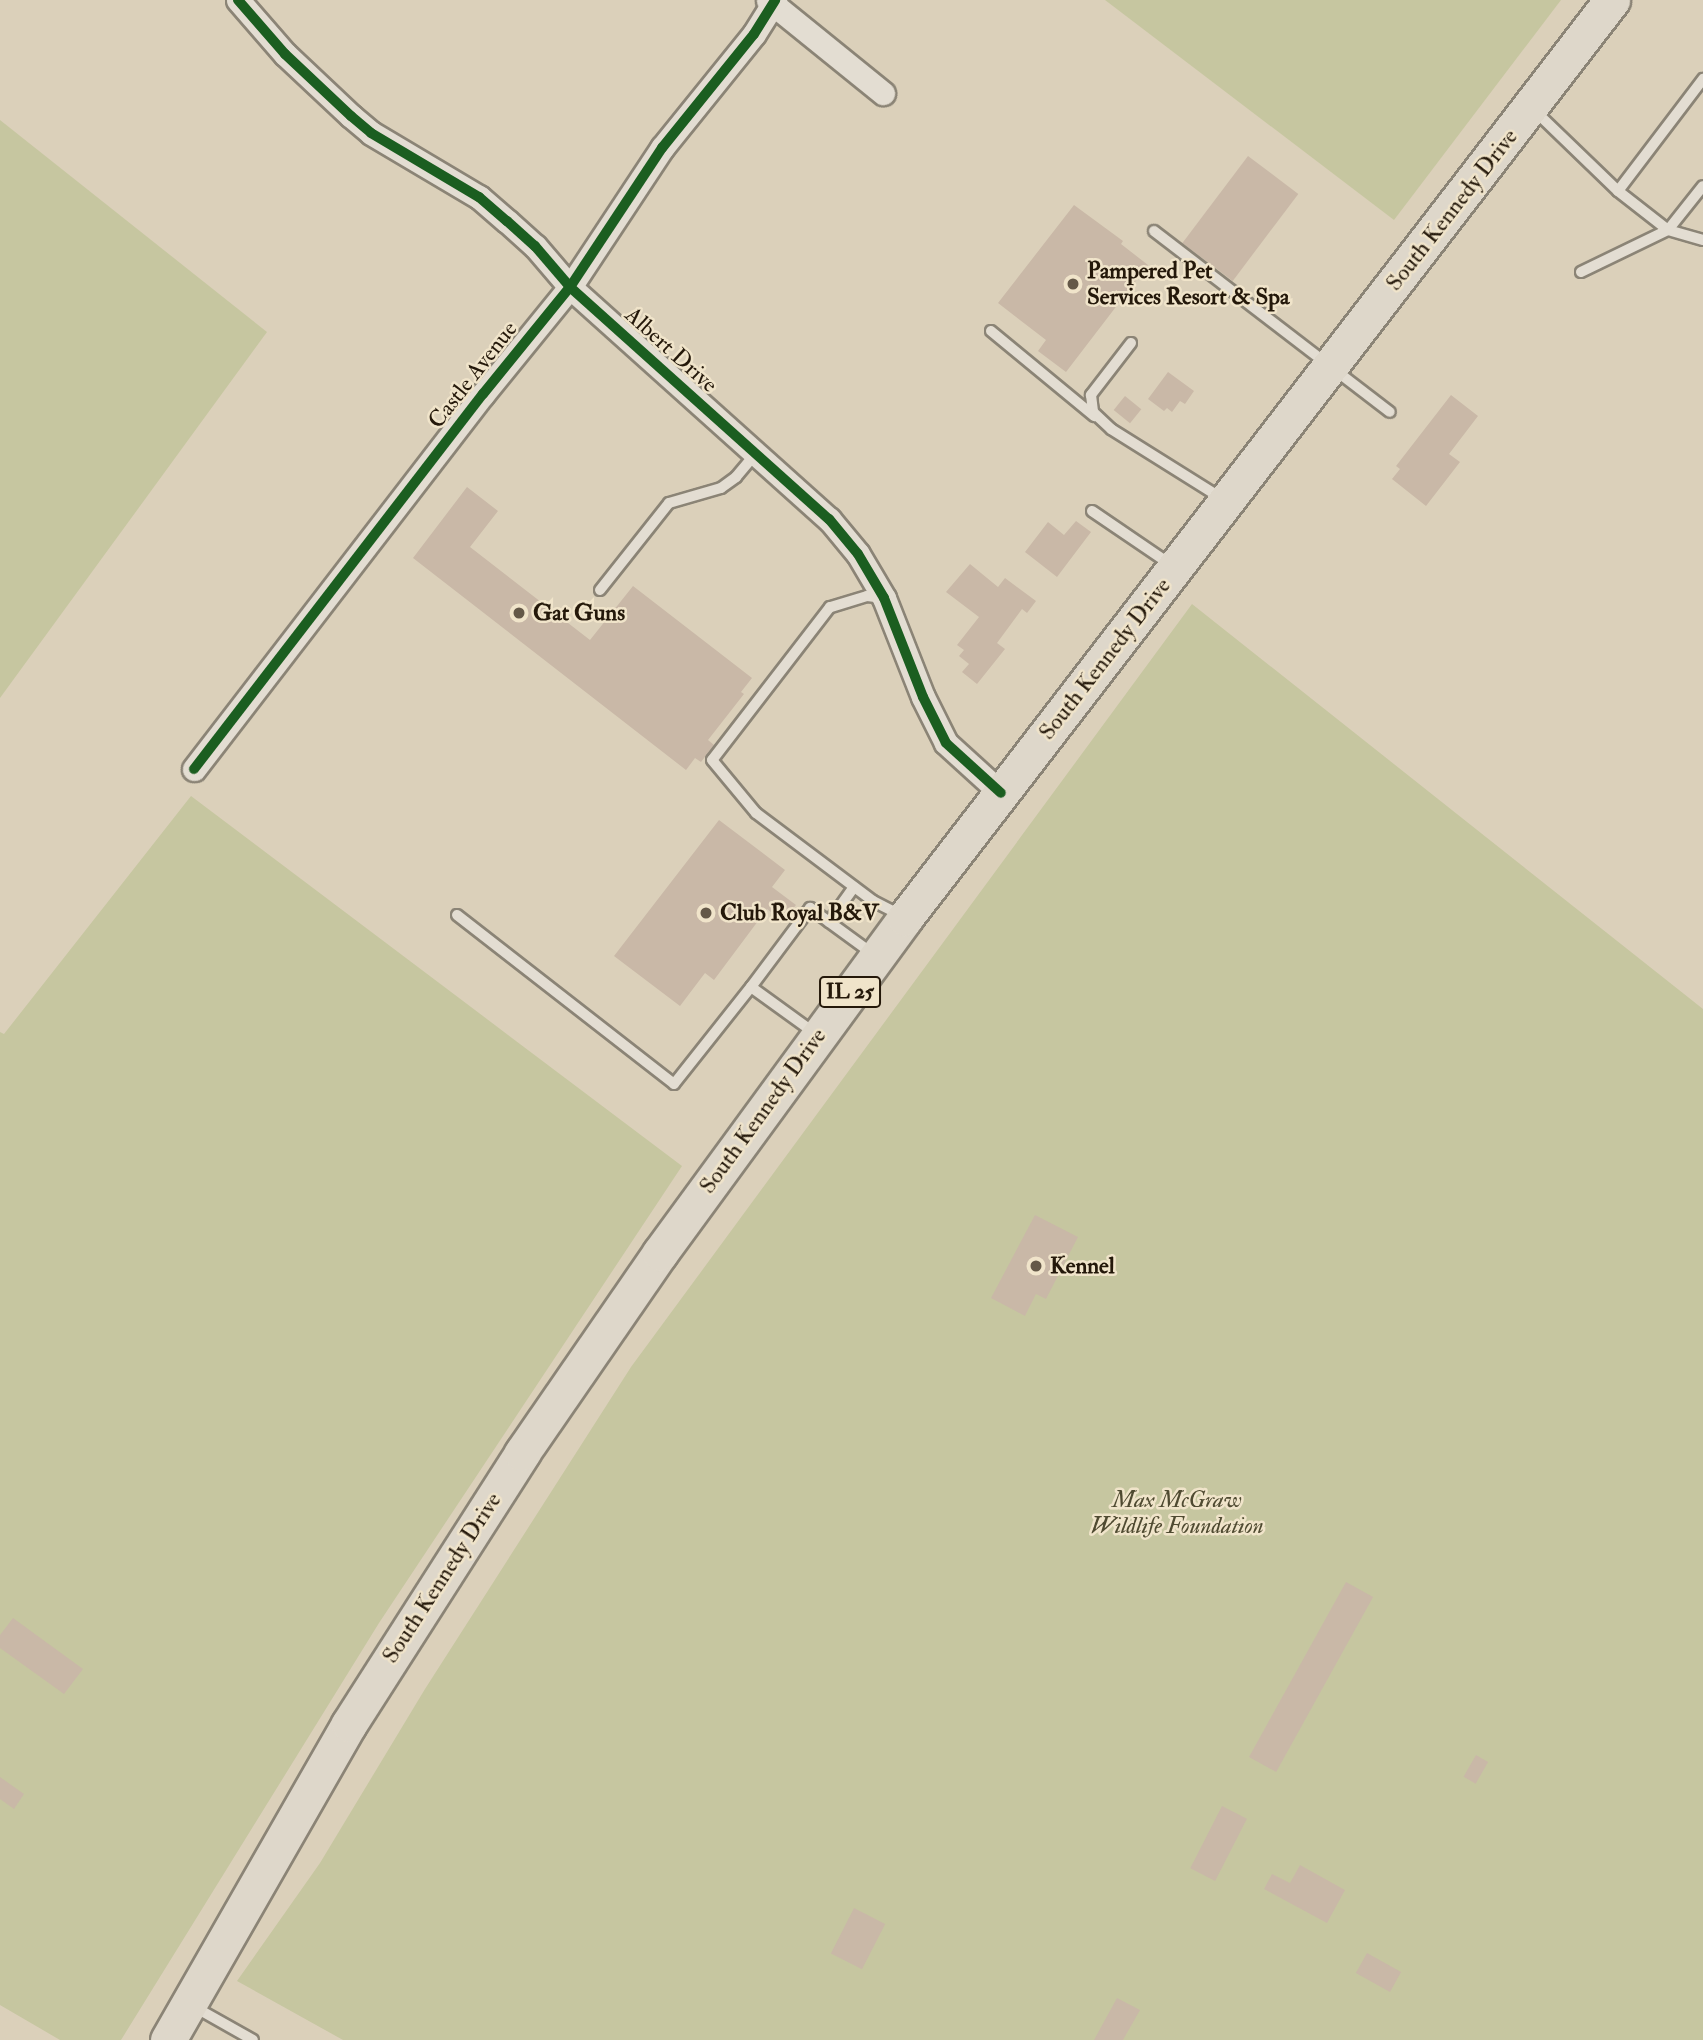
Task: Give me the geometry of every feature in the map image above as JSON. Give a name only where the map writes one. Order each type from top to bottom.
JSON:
[{"type":"main road","name":"South Kennedy Drive","points":[[168,2040],[331,1753],[522,1453],[660,1253],[905,918],[1612,0]]},
{"type":"street","name":"Albert Drive","points":[[238,0],[285,54],[371,133],[479,197],[535,246],[570,287],[757,452],[845,536],[884,598],[922,697],[946,743],[1001,793]]},
{"type":"street","name":"Castle Avenue","points":[[194,769],[483,394],[570,287],[662,148],[754,34],[771,2]]},
{"type":"street","points":[[771,2],[883,93]]},
{"type":"lane","points":[[1618,191],[1703,79]]},
{"type":"lane","points":[[1531,108],[1618,191],[1668,230],[1703,240]]},
{"type":"lane","points":[[1581,272],[1668,230],[1703,186]]},
{"type":"lane","points":[[1154,231],[1390,412]]},
{"type":"lane","points":[[992,331],[1104,424],[1226,501]]},
{"type":"lane","points":[[1104,424],[1093,412],[1091,395],[1131,343]]},
{"type":"lane","points":[[600,590],[669,503],[721,488],[736,477],[757,452]]},
{"type":"lane","points":[[1092,511],[1176,568]]},
{"type":"lane","points":[[884,598],[867,596],[830,607],[712,760],[756,813],[873,901],[905,918]]},
{"type":"lane","points":[[829,922],[854,887]]},
{"type":"lane","points":[[457,915],[674,1084],[810,908],[877,957]]},
{"type":"lane","points":[[751,987],[818,1036]]},
{"type":"lane","points":[[189,2004],[253,2040]]},
{"type":"green space","points":[[1105,0],[1561,0],[1394,220]]},
{"type":"green space","points":[[0,120],[267,332],[0,698]]},
{"type":"green space","name":"Max McGraw Wildlife Foundation","points":[[1192,604],[1703,1009],[1703,2040],[343,2040],[237,1981],[320,1863],[425,1689],[631,1367]]},
{"type":"green space","points":[[191,796],[682,1166],[379,1623],[121,2040],[60,2040],[0,2005],[0,1032],[4,1034]]},
{"type":"building","points":[[1248,156],[1298,194],[1233,281],[1182,243]]},
{"type":"building","name":"Pampered Pet Services Resort & Spa","points":[[1074,205],[1123,241],[1121,244],[1148,265],[1066,372],[1038,351],[1046,340],[998,303]]},
{"type":"building","points":[[1168,372],[1194,391],[1185,404],[1180,401],[1172,412],[1167,408],[1164,411],[1148,399]]},
{"type":"building","points":[[1451,395],[1478,416],[1449,454],[1460,462],[1426,506],[1392,479],[1400,469],[1396,466]]},
{"type":"building","points":[[1125,396],[1141,409],[1130,423],[1114,410]]},
{"type":"building","name":"Gat Guns","points":[[467,487],[498,511],[470,547],[590,640],[633,586],[752,678],[741,692],[744,694],[708,740],[714,745],[701,762],[695,758],[686,770],[413,558]]},
{"type":"building","points":[[1076,521],[1091,532],[1057,577],[1025,552],[1048,522],[1064,535]]},
{"type":"building","points":[[970,564],[998,587],[1005,578],[1036,601],[1027,613],[1022,609],[997,643],[1005,649],[977,684],[962,672],[969,664],[959,656],[964,650],[957,645],[979,617],[946,592]]},
{"type":"building","name":"Club Royal B&V","points":[[719,820],[785,870],[772,887],[796,905],[783,921],[767,909],[714,980],[705,973],[680,1006],[614,956]]},
{"type":"building","name":"Kennel","points":[[1035,1215],[1078,1237],[1046,1299],[1036,1294],[1025,1316],[991,1298]]},
{"type":"building","points":[[1346,1582],[1373,1597],[1276,1772],[1249,1757]]},
{"type":"building","points":[[13,1618],[83,1669],[64,1694],[0,1648],[0,1635]]},
{"type":"building","points":[[1476,1755],[1488,1762],[1476,1784],[1464,1777]]},
{"type":"building","points":[[0,1777],[24,1794],[14,1809],[0,1799]]},
{"type":"building","points":[[1222,1806],[1247,1819],[1215,1881],[1190,1868]]},
{"type":"building","points":[[1300,1865],[1345,1890],[1327,1923],[1264,1889],[1272,1874],[1290,1883]]},
{"type":"building","points":[[854,1908],[885,1924],[862,1969],[831,1953]]},
{"type":"building","points":[[1367,1953],[1401,1972],[1390,1992],[1356,1973]]},
{"type":"building","points":[[1117,1998],[1140,2010],[1123,2040],[1094,2040]]},
{"type":"cycle path","points":[[238,0],[285,54],[351,116],[371,133],[479,197],[535,246],[570,287],[829,519],[858,554],[884,598],[923,697],[946,743],[1001,793]]},
{"type":"cycle path","points":[[194,769],[483,394],[570,287],[662,148],[754,34],[775,0]]},
{"type":"place","name":"Pampered Pet Services Resort & Spa","points":[[1073,284]]},
{"type":"place","name":"Gat Guns","points":[[519,613]]},
{"type":"place","name":"Club Royal B&V","points":[[706,913]]},
{"type":"place","name":"Kennel","points":[[1036,1266]]}]
